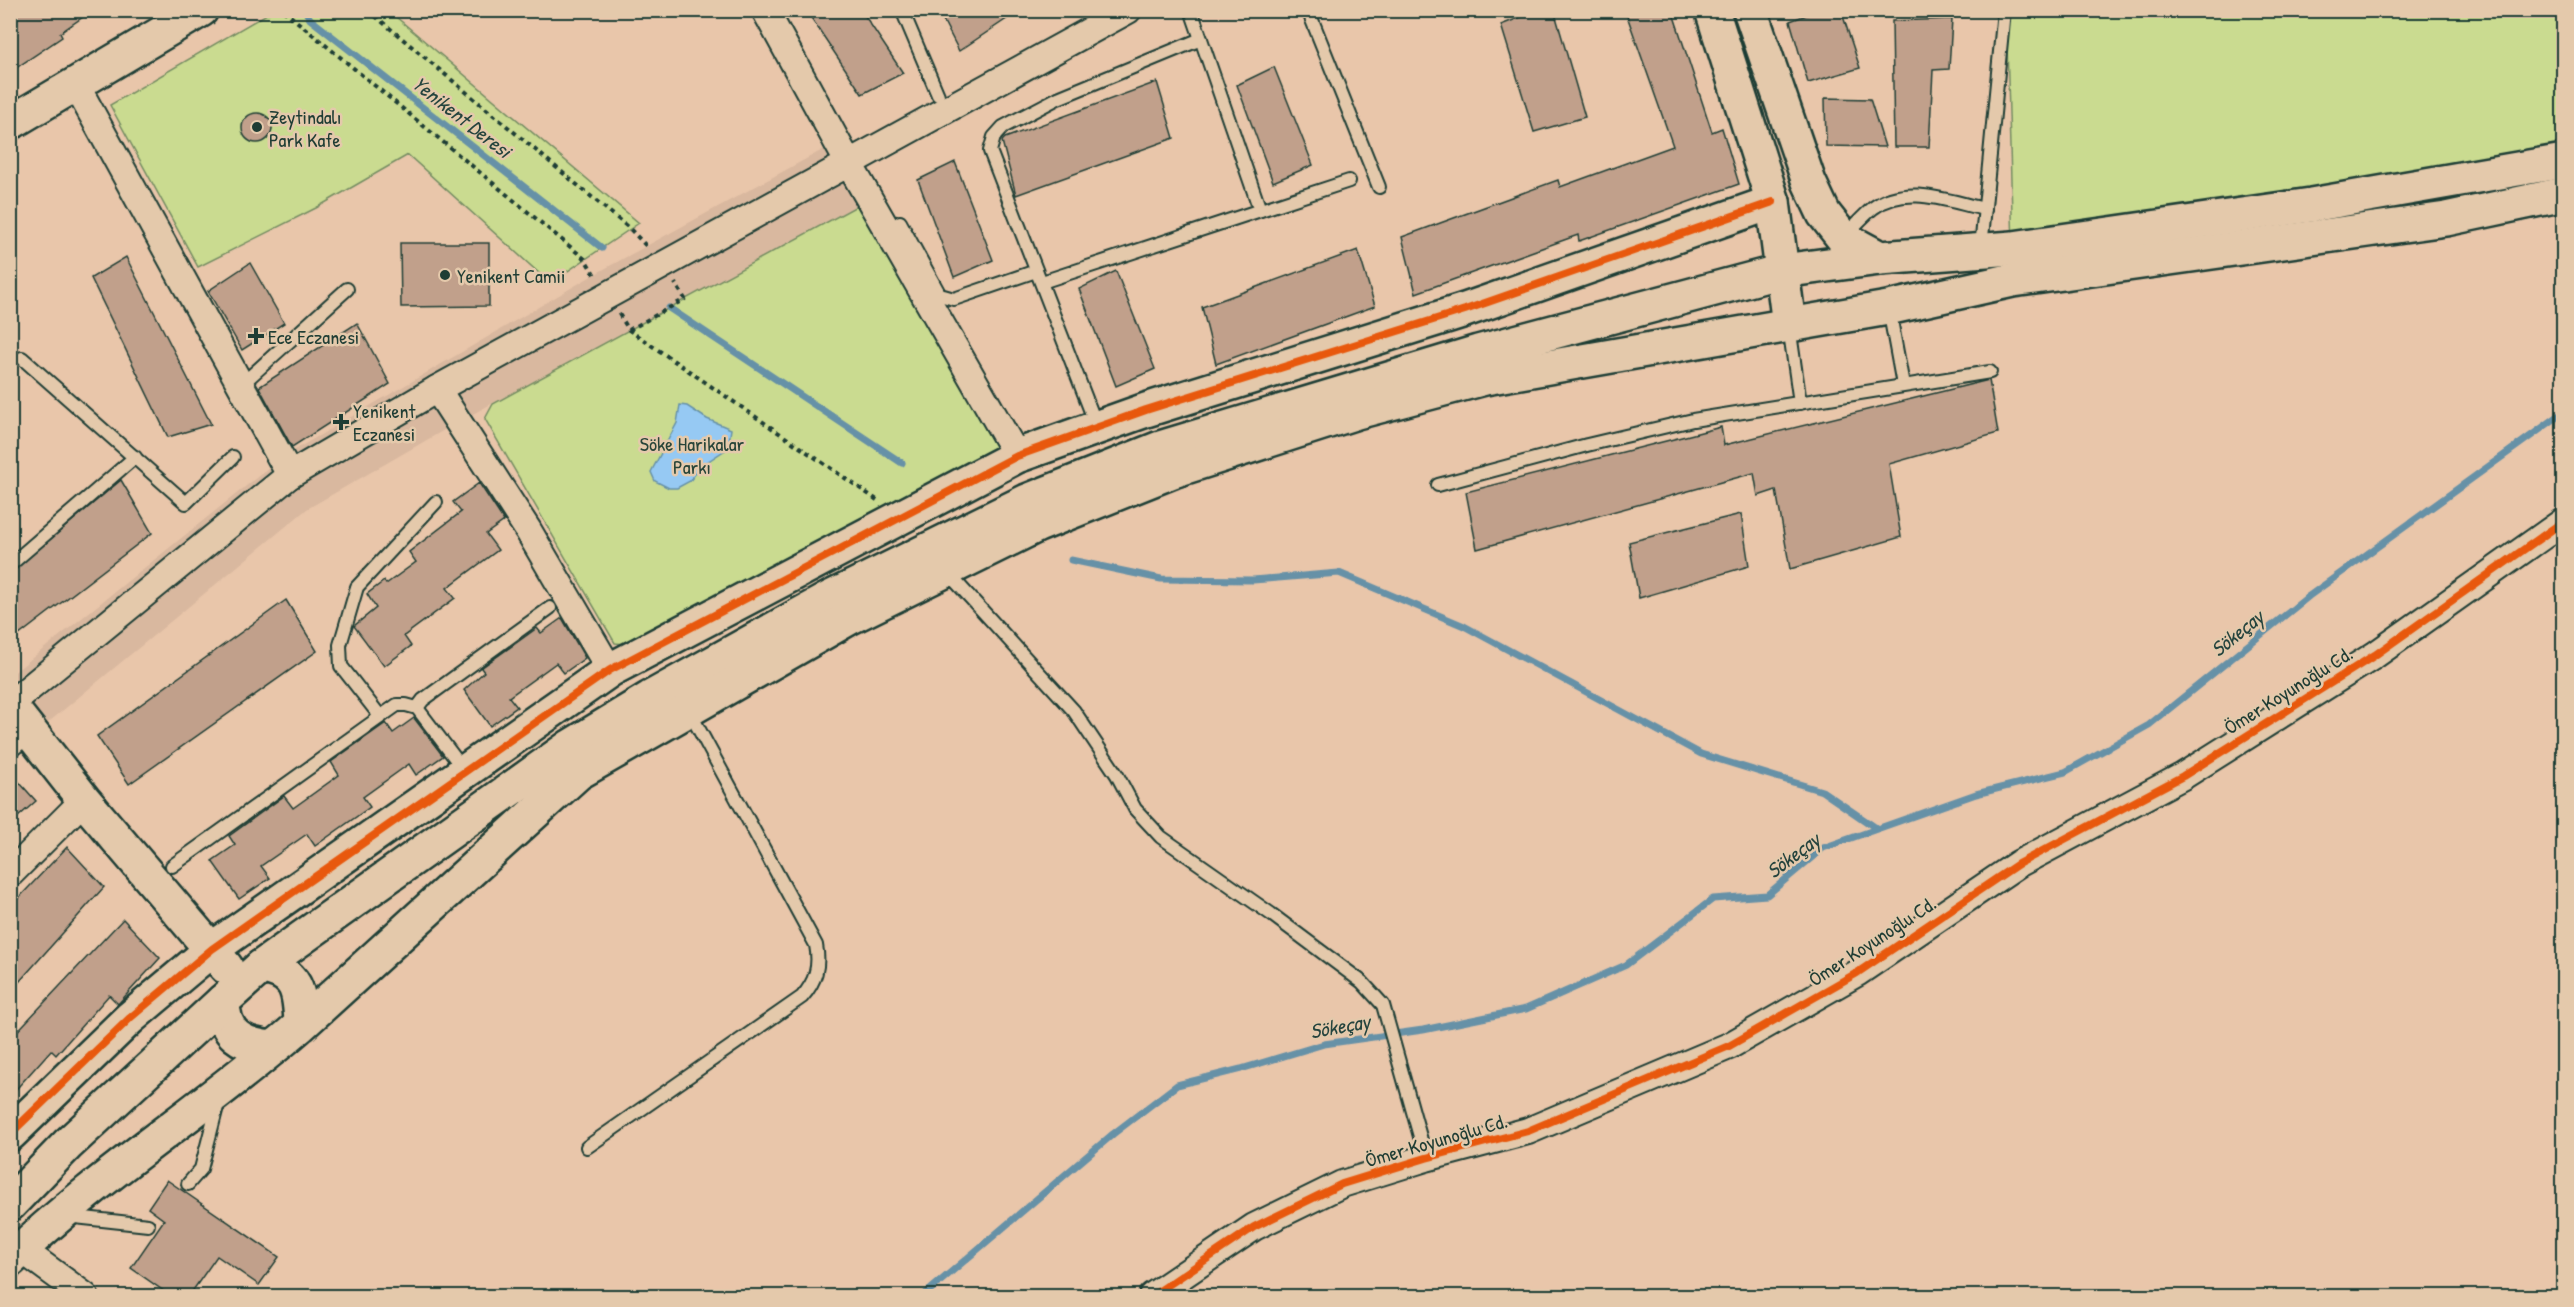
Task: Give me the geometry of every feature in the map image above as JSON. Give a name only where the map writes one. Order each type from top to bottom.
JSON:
[{"type":"main road","points":[[10,123],[201,10]]},
{"type":"main road","points":[[1712,10],[1773,202],[1789,325]]},
{"type":"main road","points":[[1750,10],[1809,182],[1824,214],[1843,238],[1880,258]]},
{"type":"main road","points":[[10,1204],[68,1144],[241,984],[571,746],[650,698],[832,597],[1027,501],[1160,448],[1355,388],[1478,352],[1782,271],[1880,258],[2013,248],[2311,205],[2564,161]]},
{"type":"main road","points":[[16,1255],[59,1215],[221,1091],[301,1024],[578,773],[849,618],[1038,525],[1173,471],[1357,412],[1485,378],[1888,308],[2013,280],[2446,219],[2564,194]]},
{"type":"main road","points":[[10,1134],[130,1018],[212,949],[610,670],[1017,456],[1097,427],[1465,310],[1773,202]]},
{"type":"main road","points":[[1880,258],[1888,308]]},
{"type":"main road","points":[[15,720],[241,984]]},
{"type":"main road","points":[[273,1048],[257,1047],[234,1035],[225,1019],[241,984],[272,968],[285,974],[294,984],[300,996],[301,1024]]},
{"type":"street","points":[[765,10],[1017,456]]},
{"type":"street","points":[[15,720],[290,474],[436,390],[1128,10]]},
{"type":"street","points":[[76,84],[290,474]]},
{"type":"street","points":[[436,390],[528,530],[610,670]]},
{"type":"street","name":"Ömer Koyunoğlu Cd.","points":[[1152,1296],[1254,1227],[1342,1184],[1426,1158],[1528,1131],[1729,1046],[1857,973],[2018,864],[2183,776],[2375,655],[2564,521]]},
{"type":"street","points":[[10,874],[84,800]]},
{"type":"street","points":[[16,1255],[85,1296]]},
{"type":"lane","points":[[902,10],[938,95]]},
{"type":"lane","points":[[1191,10],[1260,210]]},
{"type":"lane","points":[[1308,10],[1379,187]]},
{"type":"lane","points":[[1981,251],[2004,10]]},
{"type":"lane","points":[[1097,427],[990,151],[1003,126],[1058,98],[1201,39]]},
{"type":"lane","points":[[900,222],[940,295],[954,299],[1039,277],[1348,181]]},
{"type":"lane","points":[[1843,238],[1874,207],[1898,198],[1920,195],[1985,209]]},
{"type":"lane","points":[[241,385],[347,289]]},
{"type":"lane","points":[[1888,308],[1904,385]]},
{"type":"lane","points":[[1789,325],[1800,403]]},
{"type":"lane","points":[[22,358],[186,503],[233,457]]},
{"type":"lane","points":[[1438,485],[1587,445],[1693,420],[1990,372]]},
{"type":"lane","points":[[10,565],[135,458]]},
{"type":"lane","points":[[380,716],[341,666],[340,645],[357,587],[436,501]]},
{"type":"lane","points":[[946,571],[1074,711],[1117,775],[1134,809],[1161,837],[1362,982],[1383,1005],[1426,1158]]},
{"type":"lane","points":[[417,708],[423,700],[550,608]]},
{"type":"lane","points":[[172,866],[398,705],[417,708],[465,771]]},
{"type":"lane","points":[[587,1148],[802,997],[816,976],[818,963],[816,945],[689,710]]},
{"type":"lane","points":[[188,1184],[201,1169],[221,1091]]},
{"type":"lane","points":[[59,1215],[148,1225]]},
{"type":"path","points":[[282,10],[585,259],[628,330],[888,508],[892,521]]},
{"type":"path","points":[[368,10],[630,229],[664,264],[685,300],[628,330]]},
{"type":"shaded area","points":[[828,147],[862,203],[458,422],[307,509],[33,735],[11,706],[11,675],[281,458],[595,274]]},
{"type":"green space","points":[[272,11],[389,11],[639,223],[550,283],[408,155],[316,208],[198,267],[110,105]]},
{"type":"green space","points":[[2006,11],[2563,11],[2563,161],[2013,248]]},
{"type":"green space","name":"Söke Harikalar Parkı","points":[[862,203],[998,449],[636,645],[615,643],[485,419],[493,404]]},
{"type":"water","points":[[680,405],[687,406],[707,419],[731,429],[728,448],[701,466],[690,481],[677,488],[669,488],[655,481],[651,472],[677,423]]},
{"type":"building","points":[[10,10],[93,10],[60,33],[62,37],[10,72]]},
{"type":"building","points":[[806,10],[861,10],[903,73],[862,94]]},
{"type":"building","points":[[938,10],[1020,10],[959,51]]},
{"type":"building","points":[[1539,10],[1554,10],[1585,117],[1534,132],[1501,25]]},
{"type":"building","points":[[1625,10],[1672,10],[1712,132],[1722,128],[1739,184],[1579,241],[1578,235],[1416,293],[1402,237],[1558,180],[1560,187],[1673,146]]},
{"type":"building","points":[[1820,10],[1841,10],[1860,68],[1808,83],[1790,21]]},
{"type":"building","points":[[1952,19],[1949,69],[1933,70],[1929,147],[1894,147],[1892,21]]},
{"type":"building","points":[[1274,67],[1313,165],[1273,182],[1237,85]]},
{"type":"building","points":[[1157,82],[1174,138],[1016,195],[1002,141],[1005,138]]},
{"type":"building","points":[[1825,98],[1870,99],[1885,147],[1826,146]]},
{"type":"building","name":"Zeytindalı Park Kafe","points":[[257,113],[268,117],[272,128],[268,139],[257,143],[246,139],[242,128],[246,117]]},
{"type":"building","points":[[955,162],[993,260],[954,277],[918,180]]},
{"type":"building","name":"Yenikent Camii","points":[[400,243],[489,243],[489,306],[401,307]]},
{"type":"building","points":[[1358,250],[1375,306],[1216,364],[1202,307]]},
{"type":"building","points":[[126,257],[211,424],[168,437],[91,278]]},
{"type":"building","points":[[250,263],[284,323],[242,350],[208,291]]},
{"type":"building","points":[[1116,271],[1155,369],[1116,386],[1079,289]]},
{"type":"building","points":[[357,323],[390,384],[292,447],[259,387]]},
{"type":"building","points":[[1989,380],[1998,433],[1889,464],[1901,537],[1790,569],[1776,490],[1758,496],[1754,473],[1477,549],[1466,492],[1721,427],[1724,445]]},
{"type":"building","points":[[121,480],[152,533],[10,642],[10,573]]},
{"type":"building","points":[[479,483],[504,521],[486,534],[498,550],[447,588],[455,598],[404,636],[411,646],[384,666],[354,626],[376,608],[367,594],[384,581],[386,584],[416,562],[409,552],[461,512],[453,502]]},
{"type":"building","points":[[1741,514],[1749,566],[1639,598],[1629,542]]},
{"type":"building","points":[[286,600],[317,651],[129,784],[97,736]]},
{"type":"building","points":[[562,618],[585,658],[564,673],[556,663],[509,697],[517,707],[490,726],[464,690],[484,672],[481,668],[537,628],[541,633]]},
{"type":"building","points":[[414,718],[443,756],[416,775],[409,764],[363,797],[370,807],[315,846],[307,834],[261,866],[270,878],[239,899],[212,861],[235,845],[229,836],[284,796],[293,808],[339,775],[331,762],[386,723],[393,733]]},
{"type":"building","points":[[10,772],[36,801],[10,824]]},
{"type":"building","points":[[67,847],[104,887],[10,992],[10,907]]},
{"type":"building","points":[[123,919],[160,958],[118,1004],[109,995],[56,1055],[51,1050],[10,1096],[10,1039]]},
{"type":"building","points":[[167,1180],[279,1257],[259,1285],[217,1256],[189,1296],[171,1296],[131,1268],[164,1220],[148,1208]]},
{"type":"waterway","name":"Yenikent Deresi","points":[[305,10],[310,19],[602,248]]},
{"type":"waterway","points":[[669,308],[902,463]]},
{"type":"waterway","name":"Sökeçay","points":[[923,1296],[1113,1134],[1177,1085],[1324,1044],[1423,1030],[1526,1009],[1626,965],[1713,899],[1767,895],[1823,848],[1976,794],[2065,772],[2149,725],[2309,596],[2564,412]]},
{"type":"waterway","points":[[1071,560],[1161,579],[1253,580],[1339,573],[1464,626],[1701,754],[1822,791],[1876,828]]},
{"type":"cycle path","points":[[10,1134],[130,1018],[212,949],[610,670],[1017,456],[1146,410],[1465,310],[1773,202]]},
{"type":"cycle path","points":[[1152,1296],[1254,1227],[1342,1184],[1426,1158],[1528,1131],[1729,1046],[1857,973],[2018,864],[2183,776],[2375,655],[2564,521]]},
{"type":"place","name":"Zeytindalı Park Kafe","points":[[257,127]]},
{"type":"place","name":"Yenikent Camii","points":[[445,275]]},
{"type":"place","name":"Ece Eczanesi","points":[[256,336]]},
{"type":"place","name":"Yenikent Eczanesi","points":[[341,422]]}]
